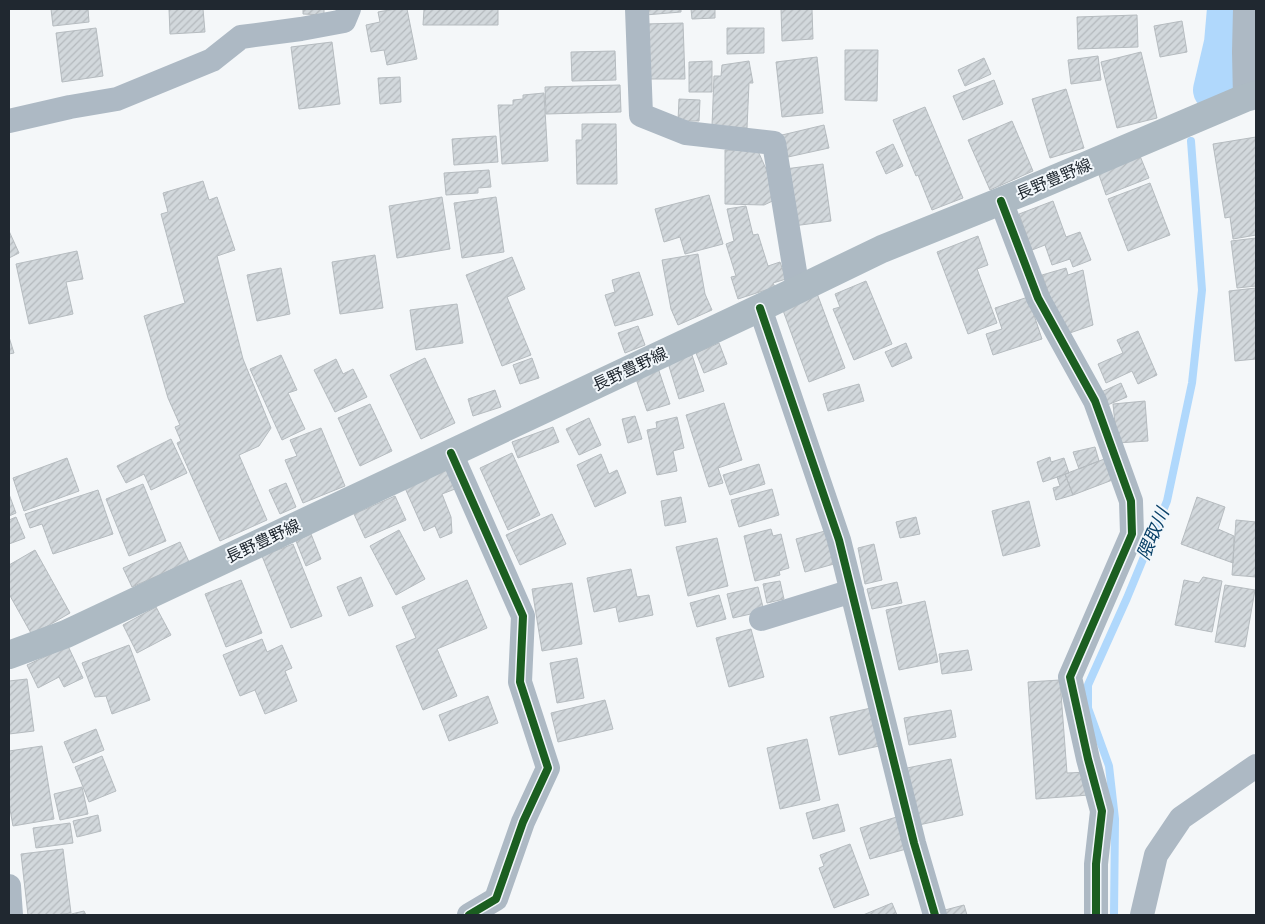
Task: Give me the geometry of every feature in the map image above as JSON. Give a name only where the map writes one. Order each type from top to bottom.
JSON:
[{"type":"main road","name":"長野豊野線","points":[[9,655],[66,634],[882,249],[1251,96]]},
{"type":"street","points":[[9,121],[70,107],[117,100],[212,60],[241,37],[344,21],[349,9]]},
{"type":"street","points":[[637,9],[640,115],[686,133],[774,143],[798,290]]},
{"type":"street","points":[[1245,9],[1244,52],[1251,96]]},
{"type":"street","points":[[1001,201],[1038,298],[1095,401],[1131,502],[1132,534],[1070,677],[1088,759],[1102,811],[1096,864],[1096,915]]},
{"type":"street","points":[[760,308],[838,540],[914,843],[936,915]]},
{"type":"street","points":[[451,453],[523,616],[520,682],[548,768],[523,822],[496,899],[469,915]]},
{"type":"street","points":[[761,619],[852,591]]},
{"type":"street","points":[[1142,915],[1156,855],[1181,818],[1256,766]]},
{"type":"street","points":[[9,886],[11,915]]},
{"type":"building","points":[[51,9],[88,9],[89,22],[53,26]]},
{"type":"building","points":[[169,9],[203,9],[205,32],[170,34]]},
{"type":"building","points":[[303,9],[324,9],[324,15],[303,14]]},
{"type":"building","points":[[407,9],[417,59],[387,65],[384,50],[371,52],[366,25],[380,22],[378,12]]},
{"type":"building","points":[[424,9],[498,9],[498,25],[423,25]]},
{"type":"building","points":[[645,9],[681,9],[681,12],[645,15]]},
{"type":"building","points":[[691,9],[715,9],[715,18],[692,19]]},
{"type":"building","points":[[781,9],[812,9],[813,39],[782,41]]},
{"type":"building","points":[[1137,15],[1138,47],[1078,49],[1077,17]]},
{"type":"building","points":[[1182,21],[1187,52],[1160,57],[1154,26]]},
{"type":"building","points":[[683,23],[685,79],[647,79],[645,24]]},
{"type":"building","points":[[96,28],[103,76],[62,82],[56,33]]},
{"type":"building","points":[[727,28],[764,28],[764,53],[727,54]]},
{"type":"building","points":[[332,42],[340,104],[299,109],[291,47]]},
{"type":"building","points":[[845,50],[878,50],[877,101],[845,100]]},
{"type":"building","points":[[615,51],[616,80],[572,81],[571,52]]},
{"type":"building","points":[[1141,52],[1157,118],[1117,128],[1101,62]]},
{"type":"building","points":[[1098,56],[1101,80],[1071,84],[1068,60]]},
{"type":"building","points":[[817,57],[823,113],[782,117],[776,62]]},
{"type":"building","points":[[984,58],[991,74],[965,86],[958,70]]},
{"type":"building","points":[[712,61],[712,92],[689,92],[689,62]]},
{"type":"building","points":[[749,61],[753,83],[749,83],[747,128],[712,126],[714,76],[721,76],[722,65]]},
{"type":"building","points":[[400,77],[401,102],[380,104],[378,78]]},
{"type":"building","points":[[994,80],[1003,104],[963,120],[953,96]]},
{"type":"building","points":[[620,85],[621,112],[546,114],[545,87]]},
{"type":"building","points":[[1066,89],[1084,148],[1050,158],[1032,99]]},
{"type":"building","points":[[544,93],[548,161],[502,164],[498,105],[513,105],[513,100],[523,99],[523,95]]},
{"type":"building","points":[[679,99],[700,100],[699,121],[678,121]]},
{"type":"building","points":[[925,107],[963,198],[932,210],[893,120]]},
{"type":"building","points":[[1012,121],[1033,171],[990,190],[968,140]]},
{"type":"building","points":[[582,124],[616,124],[617,184],[577,184],[576,140],[582,140]]},
{"type":"building","points":[[824,125],[829,148],[788,157],[782,135]]},
{"type":"building","points":[[496,136],[498,162],[454,165],[452,139]]},
{"type":"building","points":[[1256,137],[1256,235],[1233,239],[1230,217],[1225,218],[1213,144]]},
{"type":"building","points":[[893,144],[903,166],[886,174],[876,152]]},
{"type":"building","points":[[725,150],[758,151],[779,198],[764,205],[725,204]]},
{"type":"building","points":[[1140,156],[1149,178],[1106,195],[1098,172]]},
{"type":"building","points":[[823,164],[831,221],[793,226],[785,169]]},
{"type":"building","points":[[489,170],[491,187],[478,188],[478,193],[446,195],[444,173]]},
{"type":"building","points":[[203,181],[209,200],[217,197],[235,250],[217,256],[243,359],[271,428],[259,446],[239,455],[267,520],[220,541],[177,443],[181,441],[175,427],[180,425],[168,398],[144,316],[185,303],[161,214],[168,212],[163,193]]},
{"type":"building","points":[[1150,183],[1170,235],[1128,251],[1108,199]]},
{"type":"building","points":[[709,195],[723,244],[685,254],[680,237],[664,242],[655,209]]},
{"type":"building","points":[[442,197],[450,249],[397,258],[389,206]]},
{"type":"building","points":[[496,197],[504,252],[462,258],[454,203]]},
{"type":"building","points":[[1053,201],[1066,237],[1080,232],[1091,260],[1073,267],[1070,259],[1052,265],[1045,245],[1032,250],[1019,214]]},
{"type":"building","points":[[746,206],[753,235],[758,234],[768,266],[780,262],[786,279],[773,283],[775,287],[738,299],[731,277],[736,276],[726,244],[734,241],[727,209]]},
{"type":"building","points":[[9,231],[19,253],[9,258]]},
{"type":"building","points":[[978,236],[988,265],[977,269],[997,323],[968,334],[937,252]]},
{"type":"building","points":[[1256,238],[1256,286],[1237,288],[1231,241]]},
{"type":"building","points":[[77,251],[83,279],[66,282],[73,314],[29,324],[16,264]]},
{"type":"building","points":[[698,254],[705,294],[712,310],[678,325],[671,309],[662,260]]},
{"type":"building","points":[[375,255],[383,308],[340,314],[332,262]]},
{"type":"building","points":[[512,257],[525,289],[507,297],[531,355],[502,366],[466,275]]},
{"type":"building","points":[[281,268],[290,314],[257,321],[247,275]]},
{"type":"building","points":[[1066,268],[1068,275],[1083,270],[1093,325],[1064,335],[1042,275]]},
{"type":"building","points":[[639,272],[653,315],[615,326],[605,295],[615,292],[612,280]]},
{"type":"building","points":[[866,281],[892,344],[854,360],[833,309],[840,307],[835,294]]},
{"type":"building","points":[[815,288],[845,368],[809,382],[780,302]]},
{"type":"building","points":[[1256,288],[1256,359],[1235,361],[1229,291]]},
{"type":"building","points":[[1028,297],[1042,339],[993,355],[986,334],[1002,329],[995,308]]},
{"type":"building","points":[[457,304],[463,343],[416,350],[410,310]]},
{"type":"building","points":[[638,326],[645,345],[625,353],[618,333]]},
{"type":"building","points":[[1138,331],[1157,375],[1138,384],[1132,371],[1106,383],[1098,364],[1123,353],[1117,340]]},
{"type":"building","points":[[9,337],[14,353],[9,354]]},
{"type":"building","points":[[719,343],[727,364],[704,373],[696,353]]},
{"type":"building","points":[[906,343],[912,358],[892,367],[885,352]]},
{"type":"building","points":[[281,355],[297,390],[288,393],[305,429],[282,440],[250,369]]},
{"type":"building","points":[[692,355],[704,391],[679,399],[668,363]]},
{"type":"building","points":[[425,358],[455,423],[421,439],[390,375]]},
{"type":"building","points":[[532,358],[539,378],[520,384],[513,365]]},
{"type":"building","points":[[336,359],[343,374],[353,369],[367,397],[335,412],[314,370]]},
{"type":"building","points":[[657,365],[670,404],[647,411],[634,373]]},
{"type":"building","points":[[1121,383],[1127,397],[1105,406],[1099,393]]},
{"type":"building","points":[[859,384],[864,401],[828,411],[823,394]]},
{"type":"building","points":[[495,390],[501,407],[473,416],[468,399]]},
{"type":"building","points":[[1145,401],[1148,441],[1117,443],[1113,404]]},
{"type":"building","points":[[724,403],[742,460],[718,468],[723,483],[709,487],[686,415]]},
{"type":"building","points":[[370,404],[392,451],[360,466],[338,418]]},
{"type":"building","points":[[635,416],[642,439],[628,443],[622,419]]},
{"type":"building","points":[[677,417],[684,448],[673,451],[677,471],[657,475],[647,430],[657,428],[656,422]]},
{"type":"building","points":[[589,418],[601,445],[579,455],[566,429]]},
{"type":"building","points":[[553,427],[559,442],[518,458],[512,442]]},
{"type":"building","points":[[321,428],[345,486],[303,503],[285,460],[297,456],[290,440]]},
{"type":"building","points":[[171,439],[187,473],[151,490],[144,474],[126,483],[117,466]]},
{"type":"building","points":[[1095,447],[1099,461],[1079,469],[1073,452]]},
{"type":"building","points":[[512,453],[540,515],[508,530],[480,468]]},
{"type":"building","points":[[601,454],[609,474],[617,470],[626,493],[595,507],[577,465]]},
{"type":"building","points":[[1050,457],[1051,462],[1064,458],[1069,473],[1043,482],[1037,462]]},
{"type":"building","points":[[67,458],[79,491],[24,511],[13,478]]},
{"type":"building","points":[[1107,458],[1115,479],[1073,495],[1065,474]]},
{"type":"building","points":[[759,464],[765,484],[730,495],[723,475]]},
{"type":"building","points":[[447,470],[455,489],[442,494],[451,517],[452,533],[440,538],[435,526],[424,531],[405,488]]},
{"type":"building","points":[[1065,474],[1073,495],[1056,500],[1053,488],[1060,486],[1057,477]]},
{"type":"building","points":[[286,483],[296,507],[280,514],[269,490]]},
{"type":"building","points":[[143,484],[166,541],[129,556],[106,499]]},
{"type":"building","points":[[772,489],[779,515],[739,527],[731,500]]},
{"type":"building","points":[[98,490],[113,534],[53,554],[42,524],[30,528],[25,514]]},
{"type":"building","points":[[9,494],[16,513],[9,516]]},
{"type":"building","points":[[395,496],[406,520],[365,538],[354,514]]},
{"type":"building","points":[[681,497],[686,522],[665,526],[661,501]]},
{"type":"building","points":[[1197,497],[1225,507],[1218,529],[1234,536],[1233,563],[1181,544]]},
{"type":"building","points":[[1029,501],[1040,546],[1003,556],[992,511]]},
{"type":"building","points":[[552,514],[566,544],[520,565],[506,535]]},
{"type":"building","points":[[16,517],[25,538],[9,544],[9,520]]},
{"type":"building","points":[[916,517],[920,534],[900,538],[896,522]]},
{"type":"building","points":[[1236,520],[1256,522],[1256,577],[1232,575]]},
{"type":"building","points":[[771,529],[773,536],[781,534],[789,568],[779,571],[780,575],[755,581],[744,536]]},
{"type":"building","points":[[399,530],[425,579],[396,595],[370,546]]},
{"type":"building","points":[[825,531],[834,564],[805,572],[796,539]]},
{"type":"building","points":[[311,534],[321,559],[306,566],[296,541]]},
{"type":"building","points":[[717,538],[728,586],[688,596],[676,547]]},
{"type":"building","points":[[180,542],[189,562],[132,587],[123,568]]},
{"type":"building","points":[[293,544],[322,616],[291,628],[262,556]]},
{"type":"building","points":[[874,544],[882,580],[865,584],[858,548]]},
{"type":"building","points":[[35,550],[70,613],[32,635],[9,594],[9,565]]},
{"type":"building","points":[[631,569],[637,597],[649,595],[653,615],[619,622],[616,607],[594,612],[587,578]]},
{"type":"building","points":[[361,577],[373,606],[349,616],[337,587]]},
{"type":"building","points":[[1203,577],[1222,581],[1212,632],[1175,625],[1184,580],[1199,583]]},
{"type":"building","points":[[241,580],[262,633],[226,647],[205,594]]},
{"type":"building","points":[[467,580],[487,628],[437,649],[457,696],[423,710],[396,646],[416,638],[402,607]]},
{"type":"building","points":[[780,581],[784,599],[767,603],[763,584]]},
{"type":"building","points":[[897,582],[902,603],[872,609],[867,589]]},
{"type":"building","points":[[572,583],[582,644],[542,651],[532,589]]},
{"type":"building","points":[[1225,585],[1255,590],[1245,647],[1215,642]]},
{"type":"building","points":[[758,587],[764,611],[733,618],[727,594]]},
{"type":"building","points":[[719,595],[726,619],[697,627],[690,603]]},
{"type":"building","points":[[925,601],[938,662],[899,670],[886,610]]},
{"type":"building","points":[[156,607],[171,635],[137,653],[123,625]]},
{"type":"building","points":[[751,629],[764,677],[729,687],[716,638]]},
{"type":"building","points":[[262,639],[267,652],[282,645],[292,668],[285,671],[297,701],[265,714],[255,690],[240,696],[223,655]]},
{"type":"building","points":[[129,645],[150,700],[112,714],[106,696],[95,697],[82,663]]},
{"type":"building","points":[[68,646],[83,678],[64,687],[59,677],[38,688],[27,665]]},
{"type":"building","points":[[968,650],[972,670],[942,674],[939,654]]},
{"type":"building","points":[[577,658],[584,698],[557,703],[550,663]]},
{"type":"building","points":[[27,679],[34,731],[9,734],[9,681]]},
{"type":"building","points":[[1060,680],[1067,773],[1088,772],[1089,795],[1036,799],[1028,682]]},
{"type":"building","points":[[488,696],[498,723],[449,741],[439,715]]},
{"type":"building","points":[[605,700],[613,729],[558,742],[551,713]]},
{"type":"building","points":[[871,708],[879,746],[839,755],[830,717]]},
{"type":"building","points":[[951,710],[956,737],[909,745],[904,718]]},
{"type":"building","points":[[96,729],[104,750],[73,763],[64,742]]},
{"type":"building","points":[[807,739],[820,800],[780,809],[767,748]]},
{"type":"building","points":[[42,746],[54,819],[13,826],[9,804],[9,751]]},
{"type":"building","points":[[102,756],[116,791],[89,802],[75,767]]},
{"type":"building","points":[[951,759],[963,815],[919,825],[907,768]]},
{"type":"building","points":[[82,787],[88,814],[60,820],[54,794]]},
{"type":"building","points":[[838,804],[845,831],[813,839],[806,813]]},
{"type":"building","points":[[98,815],[101,831],[77,837],[73,821]]},
{"type":"building","points":[[900,816],[910,848],[870,859],[860,828]]},
{"type":"building","points":[[70,823],[73,843],[36,848],[33,828]]},
{"type":"building","points":[[850,844],[869,895],[834,908],[819,868],[824,866],[820,855]]},
{"type":"building","points":[[63,849],[71,913],[28,915],[21,854]]},
{"type":"building","points":[[892,903],[897,915],[863,915]]},
{"type":"building","points":[[964,905],[967,915],[946,915],[945,910]]},
{"type":"building","points":[[84,911],[86,915],[67,915]]},
{"type":"waterway","name":"隈取川","points":[[1215,90],[1226,43],[1229,9]]},
{"type":"waterway","name":"隈取川","points":[[1114,915],[1115,819],[1109,766],[1088,708],[1088,685],[1127,598],[1167,501],[1192,383],[1202,290],[1191,141]]},
{"type":"cycle path","points":[[1001,201],[1038,298],[1095,401],[1131,501],[1132,534],[1070,677],[1088,759],[1102,811],[1096,864],[1096,915]]},
{"type":"cycle path","points":[[760,308],[839,540],[914,843],[935,915]]},
{"type":"cycle path","points":[[451,453],[523,616],[520,682],[548,768],[523,822],[496,899],[469,915]]}]
